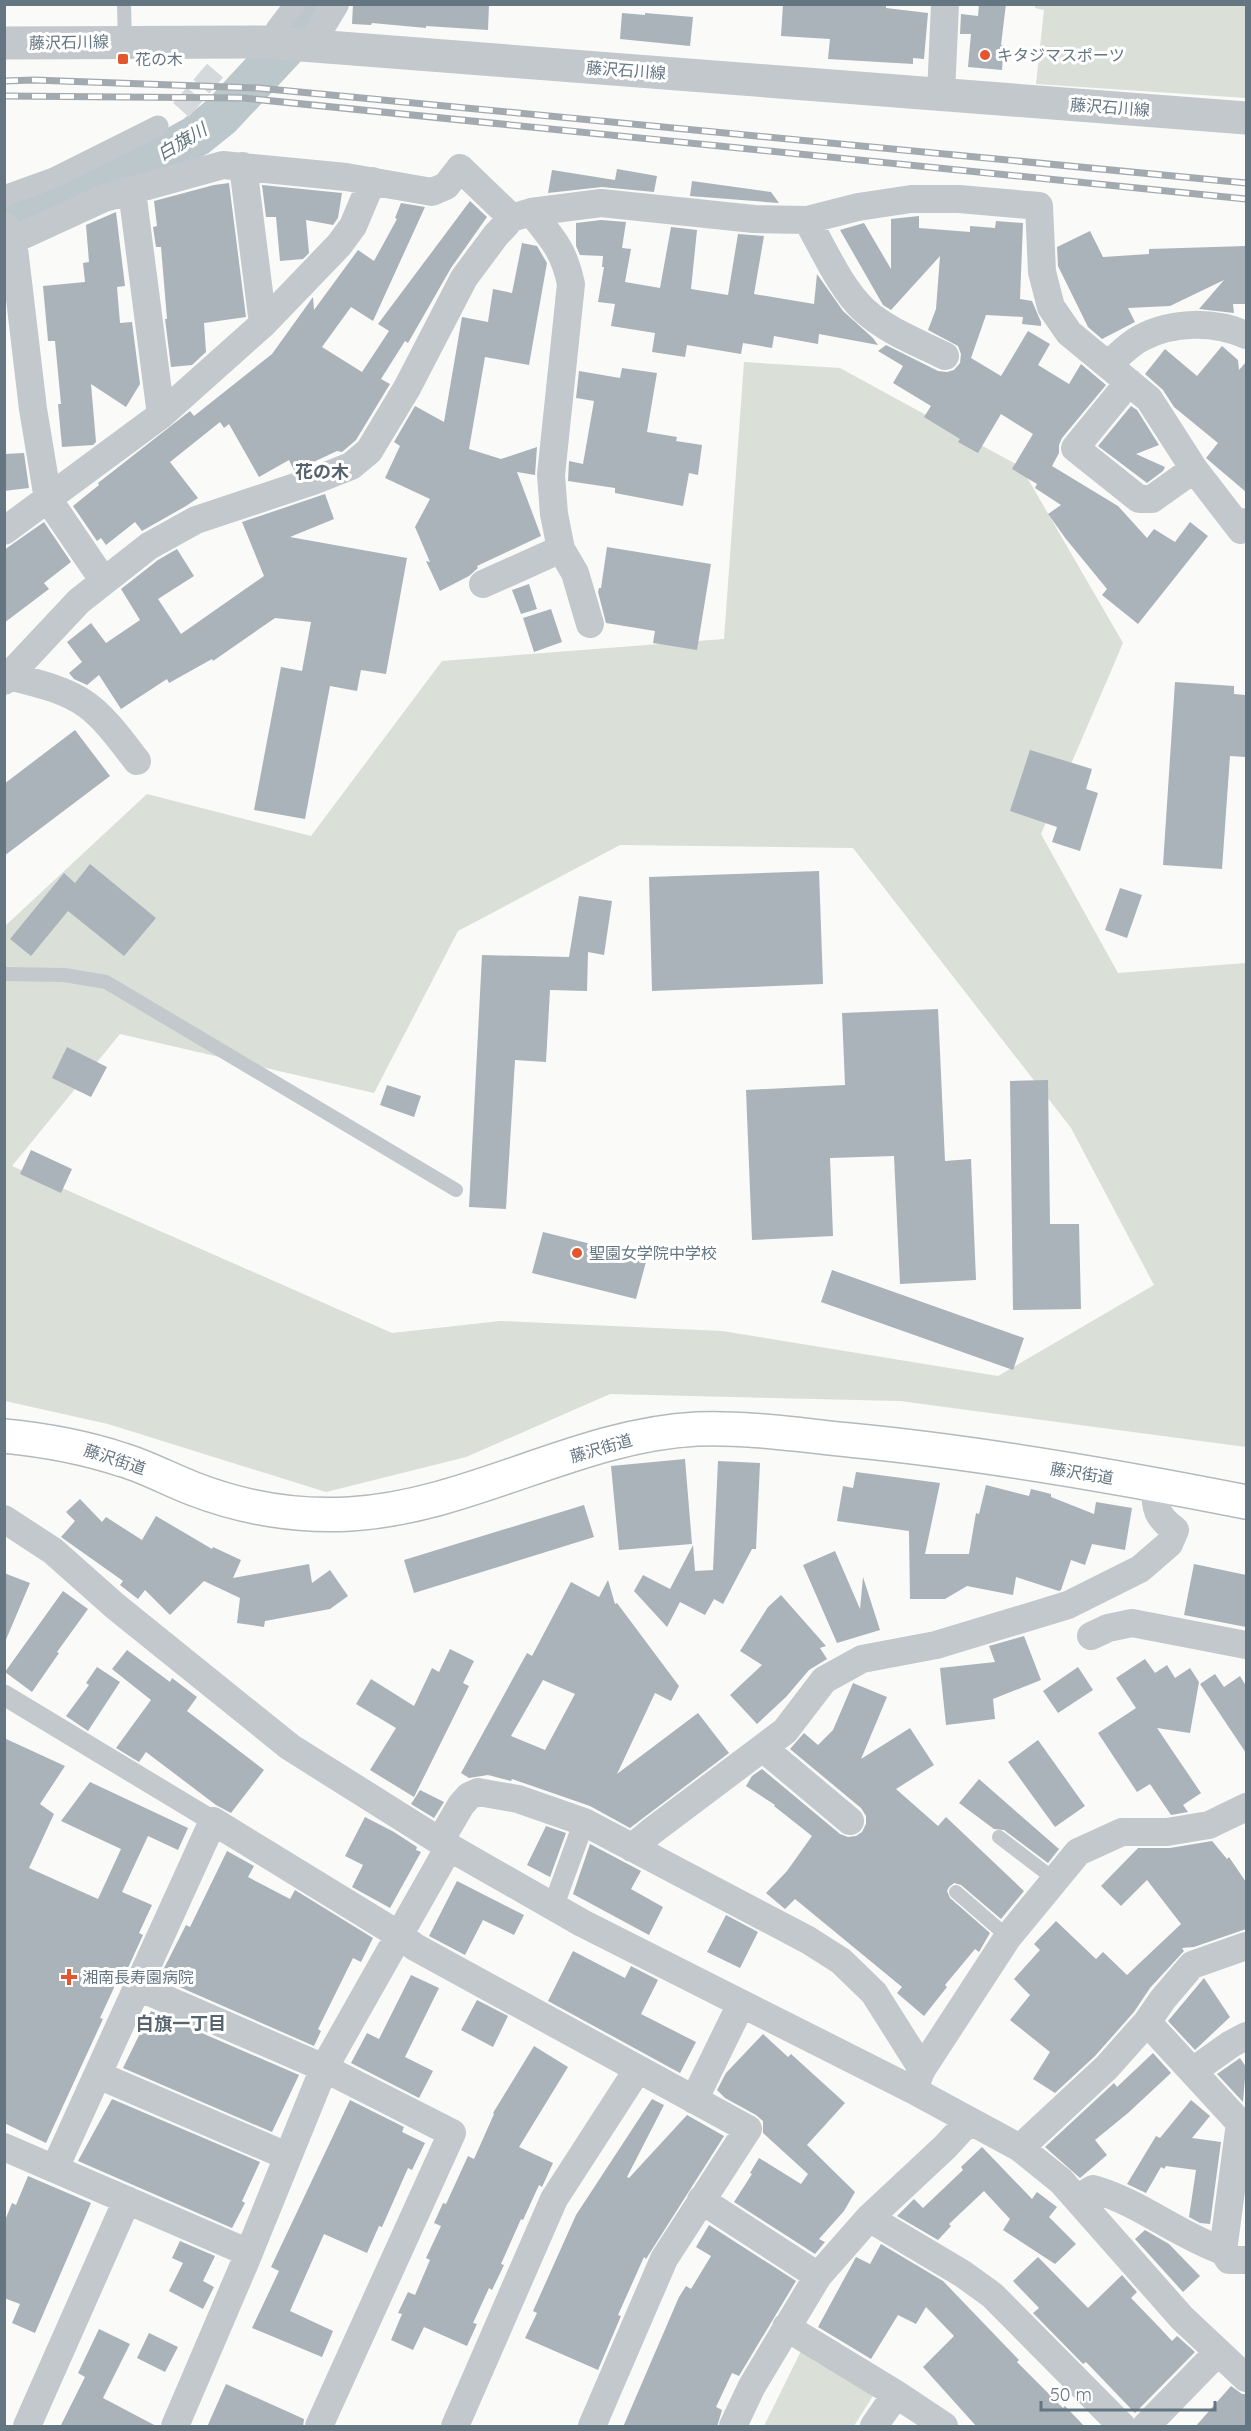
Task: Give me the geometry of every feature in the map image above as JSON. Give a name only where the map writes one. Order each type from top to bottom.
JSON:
[{"type":"highway","name":"藤沢街道","points":[[4,1436],[57,1441],[125,1460],[196,1490],[249,1505],[287,1512],[351,1514],[416,1504],[622,1440],[696,1429],[774,1432],[936,1448],[1246,1502]]},
{"type":"street","points":[[269,35],[295,4]]},
{"type":"street","points":[[309,47],[335,4]]},
{"type":"street","points":[[940,94],[945,4]]},
{"type":"street","name":"藤沢石川線","points":[[4,44],[125,42],[269,35],[309,47],[1246,118]]},
{"type":"street","points":[[4,196],[54,178],[158,126]]},
{"type":"street","points":[[103,580],[48,499],[7,236],[104,198],[223,165],[372,181],[432,192],[446,186],[460,168],[554,241],[566,261],[571,284],[551,475],[554,513],[561,549],[575,573],[590,624]]},
{"type":"street","points":[[243,166],[263,324]]},
{"type":"street","points":[[4,531],[161,415],[263,324],[339,245],[353,226],[372,181]]},
{"type":"street","points":[[132,191],[161,415]]},
{"type":"street","points":[[7,679],[79,601],[149,546],[196,520],[313,482],[351,466],[369,452],[406,388],[464,278],[495,235],[522,215],[601,203],[754,219],[807,220],[858,207],[911,199],[1039,206],[1042,272],[1051,307],[1069,333],[1149,399],[1194,469],[1241,530],[1246,522]]},
{"type":"street","points":[[807,220],[850,294],[865,311],[887,326],[945,356]]},
{"type":"street","points":[[1194,469],[1152,499],[1139,500],[1075,448],[1139,338],[1168,327],[1204,325],[1235,330],[1246,335]]},
{"type":"street","points":[[483,584],[561,549]]},
{"type":"street","points":[[7,679],[52,687],[87,705],[137,761]]},
{"type":"street","points":[[632,1848],[651,1831],[785,1731],[824,1680],[862,1659],[936,1645],[1068,1605],[1140,1569],[1169,1544],[1175,1530],[1164,1522],[1156,1510],[1155,1485]]},
{"type":"street","points":[[4,1519],[53,1551],[115,1606],[290,1747],[444,1844],[553,1907],[741,2004],[917,2080],[969,2121],[1020,2148],[1062,2181],[1182,2318],[1246,2378]]},
{"type":"street","points":[[1091,1636],[1108,1628],[1132,1623],[1246,1645]]},
{"type":"street","points":[[4,1695],[399,1935],[415,1947],[748,2129],[664,2259],[592,2427]]},
{"type":"street","points":[[763,1748],[850,1821]]},
{"type":"street","points":[[175,2427],[324,2068],[399,1935],[461,1805],[469,1796],[478,1792],[518,1799],[584,1822],[808,1940],[841,1961],[874,1993],[917,2080]]},
{"type":"street","points":[[917,2080],[1008,1937],[1078,1852],[1122,1832],[1167,1832],[1209,1825],[1246,1808]]},
{"type":"street","points":[[55,2169],[213,1821]]},
{"type":"street","points":[[553,1907],[584,1822]]},
{"type":"street","points":[[1020,2148],[1107,2067],[1147,2022],[1192,1965],[1246,1946]]},
{"type":"street","points":[[138,1987],[324,2068],[452,2133],[318,2427]]},
{"type":"street","points":[[694,2100],[741,2004]]},
{"type":"street","points":[[1078,2198],[1092,2189],[1113,2195],[1207,2245],[1235,2255],[1240,2123],[1194,2070],[1147,2022]]},
{"type":"street","points":[[1194,2070],[1246,2036]]},
{"type":"street","points":[[455,2427],[554,2199],[638,2069]]},
{"type":"street","points":[[98,2075],[287,2156]]},
{"type":"street","points":[[733,2427],[752,2386],[818,2276],[869,2218],[945,2147],[969,2121]]},
{"type":"street","points":[[6,2152],[55,2169],[249,2253]]},
{"type":"street","points":[[27,2427],[127,2200]]},
{"type":"street","points":[[701,2200],[818,2276]]},
{"type":"street","points":[[869,2218],[963,2274],[992,2295],[1122,2427]]},
{"type":"street","points":[[786,2327],[896,2394],[944,2427]]},
{"type":"street","points":[[1146,2427],[1218,2352]]},
{"type":"street","points":[[874,2427],[896,2394]]},
{"type":"lane","points":[[124,4],[125,42]]},
{"type":"lane","points":[[4,974],[64,975],[106,982],[456,1190]]},
{"type":"lane","points":[[999,1837],[1054,1879]]},
{"type":"lane","points":[[956,1892],[1008,1937]]},
{"type":"shaded area","points":[[1035,4],[1246,5],[1246,98],[1036,84],[1044,10],[1035,8]]},
{"type":"shaded area","points":[[744,362],[840,368],[1021,467],[1123,643],[1041,834],[1118,973],[1246,963],[1246,1447],[900,1401],[610,1394],[466,1457],[326,1492],[108,1424],[5,1401],[5,926],[147,794],[311,836],[442,661],[724,639]],"holes":[[[620,845],[853,848],[1071,1128],[1154,1285],[998,1376],[722,1331],[500,1321],[392,1333],[12,1166],[120,1034],[374,1093],[458,931]]]},
{"type":"shaded area","points":[[801,2351],[876,2391],[854,2426],[764,2426]]},
{"type":"building","points":[[353,4],[489,4],[488,30],[372,23],[371,25],[352,24]]},
{"type":"building","points":[[783,4],[886,4],[886,8],[928,13],[924,59],[913,58],[913,64],[828,59],[830,39],[781,36]]},
{"type":"building","points":[[979,4],[1006,4],[1001,45],[1004,46],[1002,70],[968,67],[971,34],[960,34],[961,14],[978,16]]},
{"type":"building","points":[[622,13],[693,17],[690,46],[620,39]]},
{"type":"building","points":[[617,169],[657,176],[654,192],[602,187],[548,193],[552,170],[615,180]]},
{"type":"building","points":[[692,181],[771,192],[779,203],[690,196]]},
{"type":"building","points":[[229,183],[246,317],[204,323],[206,352],[192,365],[171,367],[165,319],[167,319],[161,247],[156,247],[153,227],[157,226],[154,201]]},
{"type":"building","points":[[262,185],[342,193],[338,218],[333,225],[306,220],[309,253],[303,259],[280,261],[276,217],[266,217]]},
{"type":"building","points":[[470,201],[487,217],[451,268],[408,343],[405,341],[381,379],[390,384],[356,440],[342,452],[337,451],[294,470],[289,460],[259,477],[229,424],[224,428],[220,422],[170,462],[198,498],[142,531],[135,522],[106,545],[101,538],[97,541],[73,506],[99,485],[98,483],[190,411],[194,416],[272,354],[313,297],[314,310],[358,250],[374,261],[397,219],[395,218],[401,203],[425,207],[373,321],[351,307],[322,347],[362,372],[389,331],[378,324]]},
{"type":"building","points":[[116,212],[125,286],[117,287],[120,323],[132,322],[140,384],[126,407],[91,384],[96,442],[93,445],[62,447],[58,404],[61,404],[55,341],[48,341],[43,286],[85,282],[83,263],[89,262],[86,225]]},
{"type":"building","points":[[919,216],[919,228],[970,232],[970,226],[995,228],[996,221],[1023,223],[1020,299],[1032,301],[1041,326],[1022,324],[1023,317],[986,315],[971,358],[1001,376],[1028,331],[1050,344],[1038,365],[1069,384],[1081,364],[1106,385],[1062,438],[1059,453],[1052,466],[1118,506],[1147,538],[1154,529],[1175,542],[1190,522],[1208,536],[1138,624],[1102,595],[1107,589],[1048,514],[1061,505],[1035,488],[1037,484],[1012,469],[1033,434],[1001,414],[978,453],[958,442],[960,439],[924,417],[931,406],[893,383],[903,366],[878,351],[886,345],[938,371],[954,370],[960,363],[961,354],[958,346],[928,330],[936,309],[940,256],[891,310],[883,305],[840,230],[864,223],[891,269],[891,219]]},
{"type":"building","points":[[601,220],[626,222],[622,248],[631,249],[625,282],[660,288],[671,227],[697,230],[691,289],[728,295],[738,234],[764,236],[754,294],[814,304],[817,274],[843,311],[878,345],[819,334],[818,344],[774,336],[772,348],[743,343],[741,354],[687,345],[685,357],[652,352],[655,333],[611,326],[615,304],[598,302],[604,267],[602,267],[603,256],[580,255],[576,246],[576,223]]},
{"type":"building","points":[[1090,231],[1103,257],[1149,254],[1149,249],[1246,246],[1246,304],[1233,304],[1234,313],[1199,309],[1224,280],[1170,306],[1128,308],[1135,322],[1102,339],[1088,327],[1058,266],[1057,247]]},
{"type":"building","points":[[522,243],[537,246],[547,263],[529,365],[485,357],[469,449],[501,459],[537,447],[535,475],[517,472],[541,536],[477,566],[478,568],[469,576],[440,591],[426,561],[430,562],[415,527],[430,499],[385,478],[400,446],[394,442],[415,406],[444,422],[462,317],[488,322],[493,289],[512,293]]},
{"type":"building","points":[[1222,346],[1238,360],[1239,370],[1246,362],[1246,492],[1206,458],[1218,443],[1174,407],[1163,390],[1145,374],[1165,349],[1197,376]]},
{"type":"building","points":[[622,368],[657,373],[647,432],[677,437],[676,441],[702,445],[698,475],[689,473],[683,506],[615,493],[615,488],[568,481],[569,461],[583,464],[594,401],[576,398],[579,371],[620,378]]},
{"type":"building","points":[[1131,406],[1137,410],[1159,445],[1136,454],[1165,467],[1147,483],[1098,446]]},
{"type":"building","points":[[24,453],[29,488],[4,491],[4,454]]},
{"type":"building","points":[[325,494],[334,519],[290,537],[407,558],[386,674],[361,670],[357,691],[330,686],[305,819],[254,810],[281,667],[302,671],[311,622],[275,618],[213,661],[212,659],[169,683],[167,679],[121,709],[99,675],[87,685],[74,679],[69,673],[82,662],[67,642],[91,623],[106,643],[140,620],[121,589],[158,560],[177,549],[194,576],[158,599],[181,634],[264,576],[242,522]]},
{"type":"building","points":[[44,522],[71,562],[44,583],[49,589],[4,623],[4,550]]},
{"type":"building","points":[[607,547],[711,564],[697,650],[653,643],[655,631],[606,623],[598,592],[601,588]]},
{"type":"building","points":[[529,584],[537,609],[521,614],[512,590]]},
{"type":"building","points":[[551,609],[562,642],[534,652],[523,618]]},
{"type":"building","points":[[1175,682],[1234,686],[1234,694],[1246,695],[1246,757],[1230,756],[1222,869],[1163,865]]},
{"type":"building","points":[[75,730],[110,776],[4,856],[4,784]]},
{"type":"building","points":[[1030,750],[1092,769],[1086,789],[1098,793],[1080,851],[1052,842],[1057,827],[1010,811]]},
{"type":"building","points":[[90,864],[156,918],[124,956],[68,911],[31,956],[10,939],[64,873],[75,883]]},
{"type":"building","points":[[819,871],[823,984],[652,991],[649,877]]},
{"type":"building","points":[[1120,888],[1142,895],[1127,938],[1105,930]]},
{"type":"building","points":[[579,896],[612,901],[604,955],[588,952],[587,991],[550,990],[546,1062],[515,1060],[506,1209],[469,1207],[482,955],[569,957]]},
{"type":"building","points":[[938,1009],[945,1161],[971,1159],[976,1280],[900,1284],[894,1156],[830,1158],[833,1236],[752,1240],[746,1090],[845,1085],[842,1013]]},
{"type":"building","points":[[67,1047],[107,1067],[91,1097],[52,1078]]},
{"type":"building","points":[[1048,1080],[1050,1224],[1079,1224],[1081,1309],[1013,1310],[1010,1081]]},
{"type":"building","points":[[387,1085],[421,1096],[414,1117],[380,1105]]},
{"type":"building","points":[[31,1150],[72,1169],[61,1193],[20,1174]]},
{"type":"building","points":[[543,1232],[647,1258],[636,1299],[532,1273]]},
{"type":"building","points":[[832,1270],[1024,1338],[1013,1370],[821,1302]]},
{"type":"building","points":[[685,1459],[692,1544],[619,1550],[611,1466]]},
{"type":"building","points":[[718,1461],[760,1463],[756,1549],[752,1549],[723,1604],[714,1599],[705,1615],[680,1602],[667,1627],[634,1591],[643,1575],[670,1589],[693,1545],[695,1571],[713,1570]]},
{"type":"building","points":[[856,1472],[940,1483],[925,1554],[969,1554],[976,1513],[979,1514],[986,1485],[1029,1496],[1031,1489],[1051,1494],[1051,1497],[1094,1514],[1096,1502],[1132,1508],[1125,1550],[1092,1544],[1085,1565],[1071,1560],[1059,1591],[1016,1577],[1013,1595],[967,1586],[945,1599],[910,1599],[909,1531],[837,1521],[843,1486],[853,1488]]},
{"type":"building","points":[[80,1499],[102,1522],[106,1517],[142,1540],[156,1516],[212,1549],[213,1547],[241,1560],[233,1578],[309,1564],[312,1583],[330,1570],[348,1596],[330,1609],[265,1621],[264,1627],[237,1623],[240,1598],[204,1581],[170,1615],[145,1590],[138,1599],[120,1585],[123,1581],[61,1537],[75,1521],[66,1512]]},
{"type":"building","points":[[584,1505],[594,1537],[414,1593],[404,1560]]},
{"type":"building","points":[[835,1551],[860,1609],[863,1577],[880,1630],[837,1643],[803,1565]]},
{"type":"building","points":[[1194,1564],[1246,1575],[1246,1627],[1184,1615]]},
{"type":"building","points":[[4,1573],[30,1583],[5,1642],[4,1642]]},
{"type":"building","points":[[608,1580],[615,1604],[617,1603],[679,1686],[671,1701],[655,1693],[617,1774],[698,1713],[729,1753],[630,1828],[590,1806],[512,1779],[511,1781],[488,1775],[469,1778],[461,1773],[527,1653],[532,1656],[571,1582],[599,1597]],"holes":[[[543,1680],[575,1694],[545,1750],[511,1736]]]},
{"type":"building","points":[[63,1591],[88,1609],[32,1692],[5,1672]]},
{"type":"building","points":[[781,1595],[826,1646],[820,1648],[827,1659],[809,1670],[786,1697],[757,1724],[730,1695],[762,1665],[740,1651],[768,1607]]},
{"type":"building","points":[[1024,1636],[1041,1680],[993,1699],[995,1719],[946,1725],[940,1668],[995,1662],[989,1646]]},
{"type":"building","points":[[450,1649],[474,1661],[463,1683],[469,1686],[414,1797],[370,1770],[396,1728],[356,1704],[371,1679],[414,1706],[432,1668],[439,1672]]},
{"type":"building","points":[[127,1650],[170,1682],[172,1678],[197,1697],[187,1711],[264,1770],[231,1813],[216,1805],[146,1752],[139,1762],[116,1748],[151,1700],[112,1669]]},
{"type":"building","points":[[1145,1659],[1155,1673],[1167,1665],[1175,1678],[1190,1668],[1199,1682],[1190,1733],[1157,1728],[1201,1793],[1183,1805],[1188,1812],[1171,1815],[1150,1784],[1137,1792],[1098,1733],[1136,1708],[1116,1678]]},
{"type":"building","points":[[97,1667],[120,1682],[88,1731],[66,1716],[89,1685],[86,1683]]},
{"type":"building","points":[[1078,1667],[1093,1690],[1058,1713],[1043,1691]]},
{"type":"building","points":[[1215,1674],[1224,1687],[1240,1676],[1246,1686],[1246,1753],[1200,1684]]},
{"type":"building","points":[[853,1683],[887,1697],[861,1759],[910,1728],[934,1765],[896,1789],[938,1826],[946,1817],[1024,1891],[1001,1919],[961,1885],[954,1883],[949,1887],[947,1891],[950,1898],[990,1933],[979,1952],[975,1949],[945,1985],[947,1987],[924,2016],[897,1993],[902,1987],[795,1899],[785,1909],[766,1893],[787,1871],[812,1836],[775,1805],[746,1786],[752,1776],[762,1769],[840,1834],[848,1837],[856,1836],[862,1832],[866,1824],[866,1816],[861,1808],[790,1749],[804,1733],[818,1745],[833,1730]]},
{"type":"building","name":"湘南長寿園病院","points":[[4,1738],[65,1766],[40,1804],[54,1814],[29,1868],[98,1899],[121,1849],[61,1821],[90,1782],[188,1828],[178,1850],[148,1836],[122,1892],[152,1905],[139,1933],[143,1935],[128,1968],[124,1966],[100,2018],[103,2019],[46,2143],[4,2123]]},
{"type":"building","points":[[1038,1740],[1085,1806],[1055,1827],[1008,1762]]},
{"type":"building","points":[[979,1779],[1059,1849],[1048,1863],[1004,1830],[994,1829],[959,1803]]},
{"type":"building","points":[[420,1790],[444,1802],[434,1818],[411,1804]]},
{"type":"building","points":[[365,1817],[394,1832],[421,1852],[390,1908],[352,1887],[363,1865],[345,1856]]},
{"type":"building","points":[[546,1826],[566,1833],[550,1877],[527,1865]]},
{"type":"building","points":[[1212,1841],[1227,1859],[1229,1857],[1246,1882],[1246,1929],[1194,1947],[1182,1948],[1184,1951],[1150,1988],[1134,2012],[1095,2056],[1055,2093],[1033,2079],[1050,2052],[1010,2020],[1030,1995],[1014,1979],[1040,1950],[1034,1944],[1056,1921],[1096,1959],[1103,1952],[1127,1975],[1181,1924],[1147,1880],[1121,1906],[1101,1886],[1138,1848],[1170,1848]]},
{"type":"building","points":[[590,1844],[641,1871],[631,1889],[663,1907],[649,1935],[573,1894]]},
{"type":"building","points":[[227,1851],[254,1866],[248,1877],[290,1899],[295,1890],[373,1938],[361,1962],[353,1958],[318,2029],[321,2031],[314,2046],[159,1978],[186,1925],[190,1927]]},
{"type":"building","points":[[457,1881],[524,1915],[514,1935],[483,1920],[465,1955],[429,1936]]},
{"type":"building","points":[[726,1915],[758,1932],[740,1968],[707,1952]]},
{"type":"building","points":[[573,1951],[625,1978],[631,1966],[658,1980],[641,2014],[696,2042],[680,2073],[548,2001]]},
{"type":"building","points":[[411,1975],[439,1988],[405,2057],[433,2071],[419,2098],[351,2063],[367,2033],[379,2039]]},
{"type":"building","points":[[1204,1978],[1230,2017],[1195,2050],[1168,2021]]},
{"type":"building","points":[[477,2000],[508,2016],[493,2047],[461,2030]]},
{"type":"building","points":[[151,2011],[299,2075],[272,2132],[123,2068]]},
{"type":"building","points":[[763,2034],[788,2057],[791,2054],[845,2103],[807,2145],[855,2192],[844,2211],[819,2239],[825,2242],[815,2254],[734,2202],[752,2174],[750,2173],[759,2158],[801,2184],[808,2174],[763,2133],[763,2121],[725,2098],[717,2090],[726,2073]]},
{"type":"building","points":[[534,2046],[568,2067],[519,2147],[553,2163],[542,2187],[539,2185],[523,2220],[521,2219],[501,2264],[504,2265],[492,2290],[489,2288],[473,2323],[477,2324],[467,2346],[424,2327],[413,2350],[391,2340],[402,2314],[398,2313],[408,2292],[415,2295],[430,2260],[426,2258],[441,2226],[434,2223],[443,2203],[446,2204],[468,2156],[474,2159],[493,2113]]},
{"type":"building","points":[[1153,2053],[1171,2073],[1095,2140],[1107,2155],[1080,2178],[1045,2147],[1114,2083],[1117,2087]]},
{"type":"building","points":[[1240,2058],[1246,2067],[1243,2102],[1217,2074]]},
{"type":"building","points":[[112,2099],[260,2162],[242,2201],[245,2203],[232,2228],[78,2161]]},
{"type":"building","points":[[652,2099],[664,2105],[627,2177],[629,2178],[687,2115],[724,2136],[646,2259],[644,2257],[618,2315],[621,2316],[598,2370],[525,2338],[537,2313],[533,2311],[576,2215]]},
{"type":"building","points":[[350,2100],[404,2127],[402,2132],[425,2143],[412,2170],[408,2168],[382,2227],[379,2226],[367,2253],[324,2234],[290,2311],[333,2331],[322,2357],[252,2328],[279,2271],[271,2267]]},
{"type":"building","points":[[1191,2100],[1210,2116],[1192,2138],[1221,2142],[1210,2224],[1200,2223],[1189,2217],[1196,2170],[1161,2167],[1146,2193],[1127,2184],[1156,2136],[1160,2138]]},
{"type":"building","points":[[982,2147],[1032,2199],[1037,2192],[1057,2207],[1049,2217],[1076,2244],[1055,2264],[1003,2230],[1010,2219],[984,2191],[949,2224],[951,2226],[938,2240],[897,2216],[914,2199],[923,2208],[963,2170],[961,2167]]},
{"type":"building","points":[[28,2176],[91,2203],[35,2333],[12,2323],[20,2304],[4,2298],[4,2223],[12,2203],[16,2205]]},
{"type":"building","points":[[709,2225],[796,2281],[739,2376],[732,2373],[716,2407],[722,2410],[717,2427],[623,2427],[679,2297],[686,2286],[691,2289],[711,2256],[696,2247]]},
{"type":"building","points":[[1145,2230],[1169,2244],[1200,2276],[1183,2292],[1135,2239]]},
{"type":"building","points":[[180,2241],[215,2256],[203,2281],[214,2287],[203,2309],[169,2291],[183,2263],[172,2258]]},
{"type":"building","points":[[881,2244],[943,2281],[1019,2360],[1017,2362],[1085,2427],[977,2427],[923,2367],[954,2336],[926,2307],[916,2324],[898,2315],[871,2359],[818,2327],[856,2257],[870,2264]]},
{"type":"building","points":[[1038,2257],[1088,2308],[1122,2275],[1137,2292],[1131,2298],[1172,2341],[1177,2336],[1195,2352],[1135,2413],[1086,2362],[1083,2364],[1033,2313],[1039,2308],[1013,2281]]},
{"type":"building","points":[[99,2329],[130,2344],[103,2398],[158,2427],[60,2427],[85,2377],[78,2373]]},
{"type":"building","points":[[149,2333],[178,2347],[165,2372],[137,2358]]},
{"type":"building","points":[[226,2384],[304,2419],[303,2427],[207,2427]]},
{"type":"building","points":[[1231,2386],[1242,2394],[1246,2394],[1246,2427],[1195,2427]]},
{"type":"waterway","name":"白旗川","points":[[4,225],[92,184],[153,160],[196,136],[221,116],[307,24],[320,4]]},
{"type":"tunnel","points":[[181,110],[220,65]]},
{"type":"railway","points":[[4,81],[34,80],[258,88],[1246,183]]},
{"type":"railway","points":[[4,96],[243,98],[1246,199]]},
{"type":"place","name":"キタジマスポーツ","points":[[985,55]]},
{"type":"place","name":"花の木","points":[[123,59]]},
{"type":"place","name":"聖園女学院中学校","points":[[577,1253]]},
{"type":"place","name":"湘南長寿園病院","points":[[69,1977]]},
{"type":"district","name":"花の木","points":[[322,472]]},
{"type":"district","name":"白旗一丁目","points":[[181,2024]]}]
